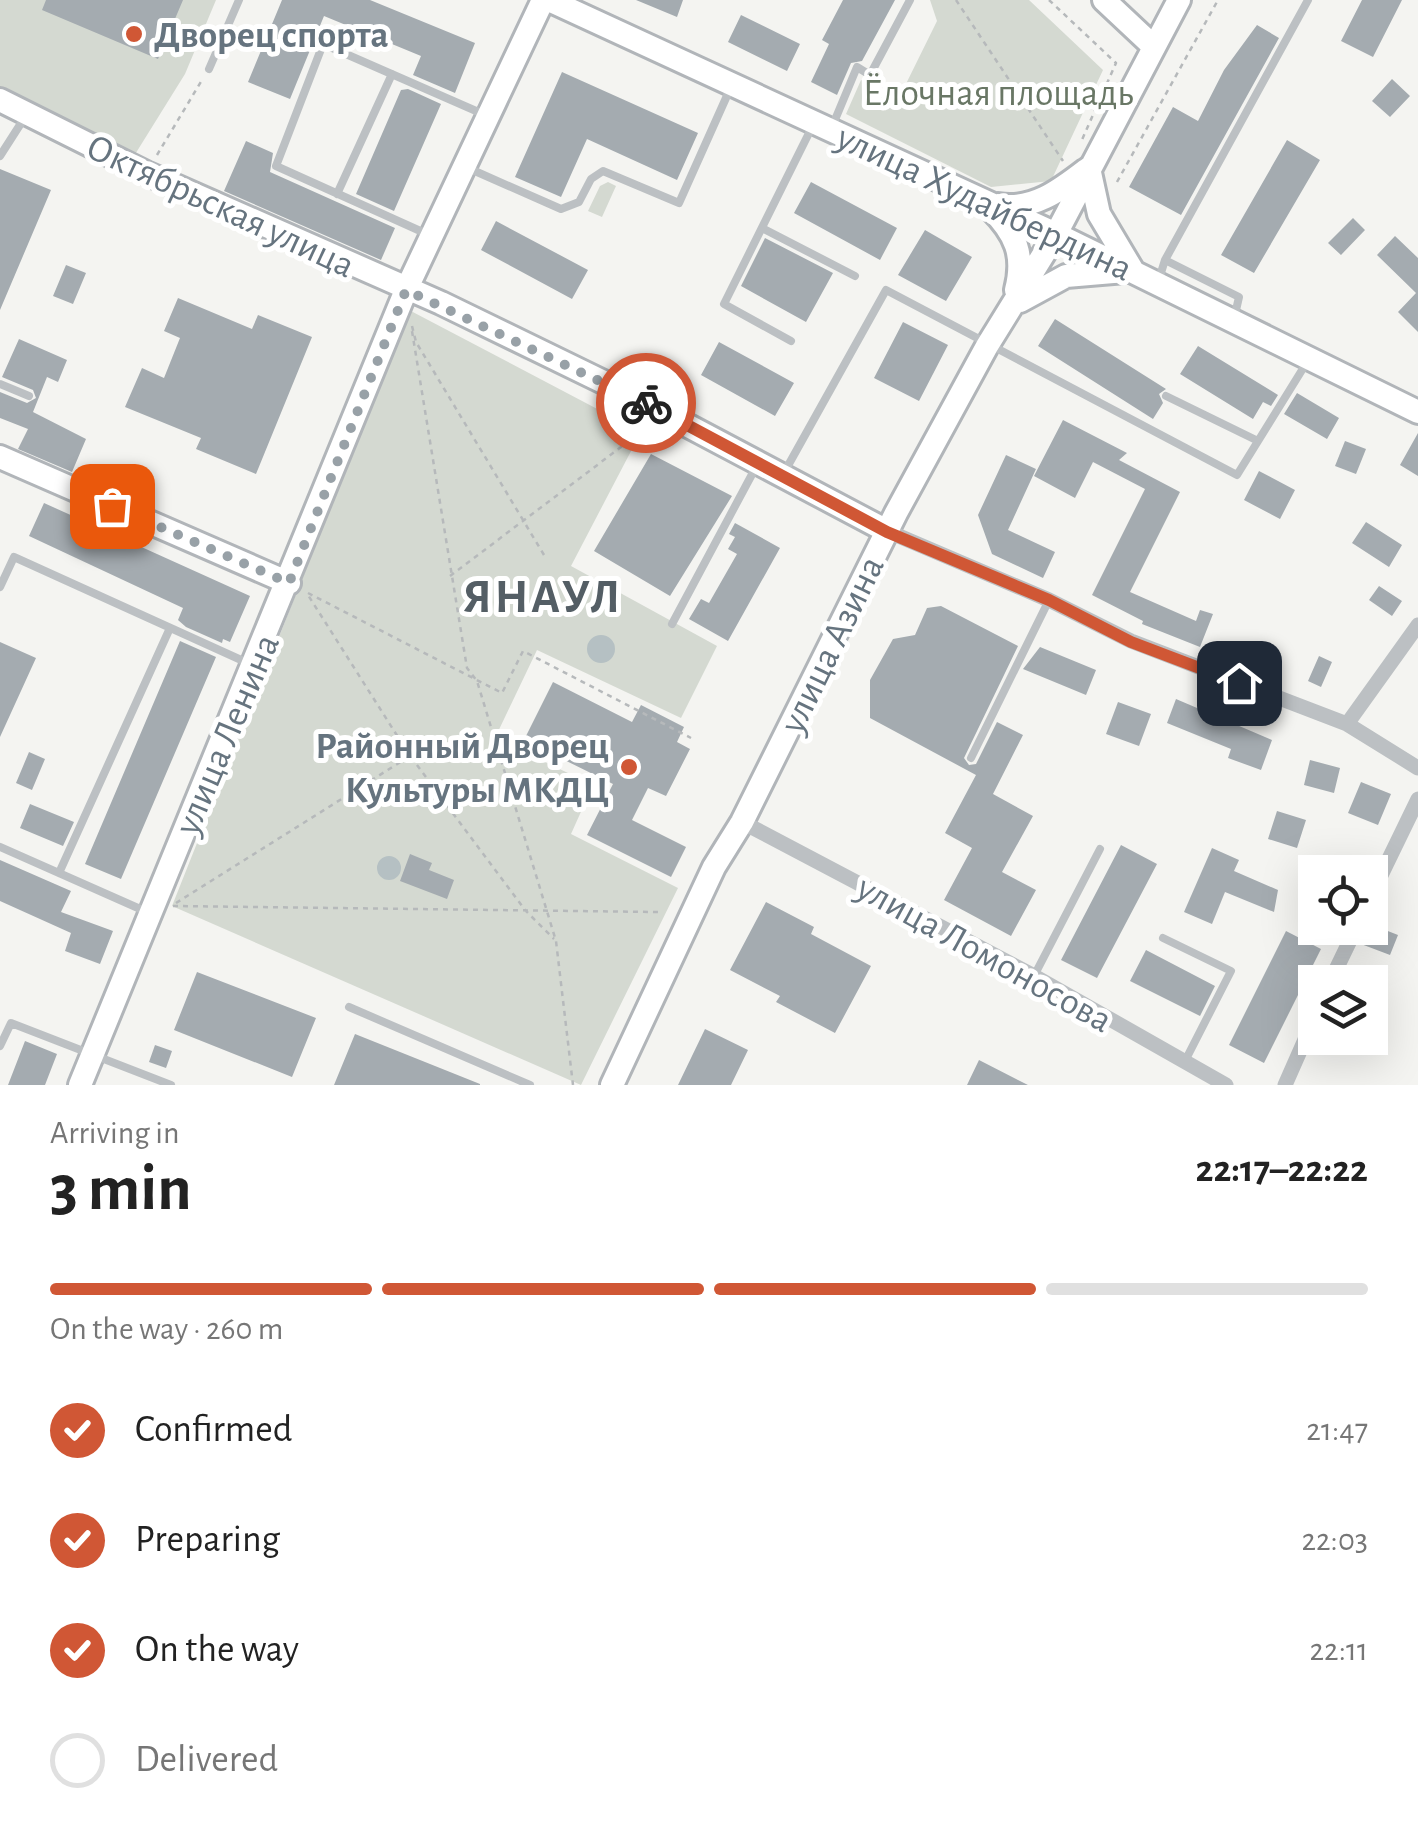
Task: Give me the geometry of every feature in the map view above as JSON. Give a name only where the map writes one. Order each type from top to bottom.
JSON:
[{"type":"street","name":"улица Худайбердина","points":[[546,0],[1056,234],[1418,412]]},
{"type":"street","name":"улица Ленина","points":[[80,1085],[254,666],[298,588],[431,236],[546,0]]},
{"type":"street","points":[[1104,0],[1154,46]]},
{"type":"street","name":"улица Азина","points":[[612,1085],[714,868],[742,822],[887,532],[987,346],[1056,234],[1078,163],[1179,0]]},
{"type":"street","name":"Октябрьская улица","points":[[0,100],[407,300],[628,394],[887,532],[1049,600],[1131,642],[1346,724],[1418,768]]},
{"type":"street","points":[[984,202],[1012,207],[1053,195],[1078,163],[1099,214],[1133,271]]},
{"type":"street","points":[[984,202],[1005,223],[1023,262],[1013,307]]},
{"type":"street","points":[[1013,307],[1066,276],[1100,270],[1133,271]]},
{"type":"street","points":[[2,463],[298,588]]},
{"type":"street","points":[[1346,724],[1418,626]]},
{"type":"street","points":[[1388,861],[1418,799]]},
{"type":"street","name":"улица Ломоносова","points":[[742,822],[1034,976],[1226,1085]]},
{"type":"street","points":[[1284,1085],[1298,1054]]},
{"type":"lane","points":[[209,69],[239,0]]},
{"type":"lane","points":[[791,340],[724,304],[762,228],[857,66],[870,74],[910,0]]},
{"type":"lane","points":[[1158,284],[1165,260],[1308,0]]},
{"type":"lane","points":[[431,236],[276,166],[323,44],[487,115]]},
{"type":"lane","points":[[337,194],[392,74]]},
{"type":"lane","points":[[464,166],[561,209],[575,206],[590,179],[603,171],[679,203],[732,84]]},
{"type":"lane","points":[[0,156],[28,113]]},
{"type":"lane","points":[[762,228],[855,276]]},
{"type":"lane","points":[[1165,260],[1240,297],[1234,320]]},
{"type":"lane","points":[[783,475],[886,290],[1238,475],[1310,357]]},
{"type":"lane","points":[[0,384],[29,396]]},
{"type":"lane","points":[[1166,396],[1256,440]]},
{"type":"lane","points":[[672,624],[759,462]]},
{"type":"lane","points":[[0,587],[14,557],[254,666]]},
{"type":"lane","points":[[971,758],[1049,600]]},
{"type":"lane","points":[[59,874],[170,628]]},
{"type":"lane","points":[[0,848],[151,914]]},
{"type":"lane","points":[[1034,976],[1100,849]]},
{"type":"lane","points":[[1163,938],[1232,971],[1184,1063]]},
{"type":"lane","points":[[350,1008],[530,1085]]},
{"type":"lane","points":[[0,1046],[10,1022],[171,1085]]},
{"type":"path","points":[[956,0],[1078,163]]},
{"type":"path","points":[[1049,0],[1116,63],[1078,163]]},
{"type":"path","points":[[1117,182],[1218,0]]},
{"type":"path","points":[[146,173],[209,69]]},
{"type":"path","points":[[407,300],[467,668],[478,680],[556,942],[574,1085]]},
{"type":"path","points":[[412,326],[416,342],[544,555]]},
{"type":"path","points":[[450,576],[640,432]]},
{"type":"path","points":[[298,588],[502,694],[523,652],[691,738]]},
{"type":"path","points":[[298,588],[410,756],[525,910],[556,942]]},
{"type":"path","points":[[410,756],[172,906],[658,912]]},
{"type":"green space","points":[[0,0],[216,0],[185,74],[134,156],[0,92]]},
{"type":"green space","name":"Ёлочная площадь","points":[[930,0],[1029,0],[1103,70],[1051,181],[991,187],[846,114],[861,80],[900,96],[937,21]]},
{"type":"green space","points":[[608,182],[616,186],[602,217],[588,211],[600,186]]},
{"type":"green space","points":[[409,310],[641,432],[571,566],[717,646],[681,718],[537,650],[495,738],[593,785],[571,834],[678,888],[581,1085],[172,906]]},
{"type":"shaded area","points":[[601,635],[611,639],[615,649],[611,659],[601,663],[591,659],[587,649],[591,639]]},
{"type":"shaded area","points":[[389,856],[401,868],[389,880],[377,868]]},
{"type":"building","name":"Дворец спорта","points":[[46,0],[183,0],[158,59],[42,10]]},
{"type":"building","points":[[282,0],[370,0],[475,43],[455,93],[413,75],[421,56],[324,16],[290,99],[248,82]]},
{"type":"building","points":[[636,0],[683,0],[677,17]]},
{"type":"building","points":[[843,0],[895,0],[862,61],[851,63],[837,95],[811,82],[829,44],[822,40]]},
{"type":"building","points":[[1362,0],[1402,0],[1373,57],[1341,41]]},
{"type":"building","points":[[741,15],[800,44],[787,71],[728,42]]},
{"type":"building","points":[[1257,25],[1279,38],[1181,215],[1129,187],[1173,107],[1198,121],[1224,70]]},
{"type":"building","points":[[562,72],[698,133],[677,180],[587,139],[561,197],[515,177]]},
{"type":"building","points":[[1392,79],[1410,96],[1390,117],[1372,101]]},
{"type":"building","points":[[408,89],[441,104],[394,211],[356,194],[401,90]]},
{"type":"building","points":[[1287,140],[1320,160],[1254,273],[1221,255]]},
{"type":"building","points":[[246,141],[273,153],[270,172],[395,228],[381,260],[224,191]]},
{"type":"building","points":[[0,169],[51,190],[0,310]]},
{"type":"building","points":[[811,182],[897,228],[880,260],[794,213]]},
{"type":"building","points":[[1353,218],[1365,230],[1341,255],[1328,243]]},
{"type":"building","points":[[496,221],[588,270],[572,299],[481,250]]},
{"type":"building","points":[[925,230],[972,257],[946,301],[898,275]]},
{"type":"building","points":[[1395,236],[1418,258],[1418,332],[1398,312],[1416,293],[1377,255]]},
{"type":"building","points":[[765,238],[833,273],[806,322],[741,286]]},
{"type":"building","points":[[66,265],[86,273],[73,304],[53,296]]},
{"type":"building","points":[[178,298],[252,329],[258,315],[312,337],[256,474],[196,449],[201,438],[125,407],[142,368],[164,378],[180,338],[164,331]]},
{"type":"building","points":[[1055,319],[1166,389],[1159,394],[1163,403],[1153,419],[1038,346]]},
{"type":"building","points":[[903,322],[948,345],[919,401],[874,378]]},
{"type":"building","points":[[19,339],[67,360],[58,382],[47,377],[33,412],[86,439],[72,472],[18,449],[28,429],[0,418],[0,392],[27,403],[36,398],[33,390],[2,377]]},
{"type":"building","points":[[719,342],[794,383],[775,416],[701,375]]},
{"type":"building","points":[[1198,346],[1278,395],[1271,406],[1263,402],[1253,419],[1180,374]]},
{"type":"building","points":[[1297,393],[1339,418],[1327,439],[1284,414]]},
{"type":"building","points":[[1063,420],[1127,453],[1119,460],[1180,492],[1130,592],[1196,621],[1200,610],[1213,614],[1200,647],[1142,624],[1143,621],[1092,595],[1145,489],[1093,462],[1075,498],[1034,476]]},
{"type":"building","points":[[1418,433],[1418,476],[1400,465]]},
{"type":"building","points":[[1345,441],[1366,449],[1356,474],[1335,466]]},
{"type":"building","points":[[651,454],[732,496],[670,596],[594,551]]},
{"type":"building","points":[[1006,455],[1036,469],[1008,530],[1055,552],[1043,578],[992,554],[978,515]]},
{"type":"building","points":[[1259,471],[1295,490],[1280,519],[1244,500]]},
{"type":"building","points":[[44,503],[250,596],[230,642],[223,639],[222,643],[186,627],[178,620],[183,608],[29,536]]},
{"type":"building","points":[[1366,522],[1402,545],[1389,567],[1352,543]]},
{"type":"building","points":[[735,523],[780,548],[728,641],[689,619],[701,599],[709,603],[737,554],[728,549],[735,537],[729,534]]},
{"type":"building","points":[[1379,586],[1402,601],[1392,616],[1369,600]]},
{"type":"building","points":[[941,606],[1018,646],[964,758],[969,765],[976,764],[997,722],[1023,735],[993,794],[1033,816],[1002,872],[1036,890],[1011,936],[944,900],[972,848],[945,833],[976,775],[870,718],[870,680],[893,639],[915,635],[927,608]]},
{"type":"building","points":[[180,641],[216,657],[121,879],[85,864]]},
{"type":"building","points":[[1231,641],[1268,651],[1260,671],[1224,658]]},
{"type":"building","points":[[0,642],[36,658],[0,737]]},
{"type":"building","points":[[1040,647],[1096,670],[1086,695],[1023,669]]},
{"type":"building","points":[[1319,656],[1332,662],[1321,687],[1308,681]]},
{"type":"building","name":"Районный Дворец Культуры МКДЦ","points":[[553,682],[632,722],[641,705],[684,727],[677,742],[690,749],[666,796],[648,788],[632,820],[686,847],[671,877],[587,835],[613,784],[524,740]]},
{"type":"building","points":[[1176,699],[1272,740],[1261,770],[1228,758],[1231,749],[1167,723]]},
{"type":"building","points":[[1118,702],[1151,714],[1139,746],[1106,734]]},
{"type":"building","points":[[29,752],[45,759],[32,790],[16,783]]},
{"type":"building","points":[[1310,760],[1340,768],[1334,793],[1304,785]]},
{"type":"building","points":[[1361,782],[1391,794],[1378,825],[1348,813]]},
{"type":"building","points":[[30,804],[74,822],[63,846],[20,828]]},
{"type":"building","points":[[1277,811],[1306,820],[1297,848],[1268,839]]},
{"type":"building","points":[[1121,845],[1157,864],[1097,978],[1061,960]]},
{"type":"building","points":[[1212,848],[1239,860],[1234,871],[1278,890],[1274,912],[1225,892],[1212,924],[1184,912]]},
{"type":"building","points":[[410,854],[432,863],[429,870],[454,880],[447,899],[400,881]]},
{"type":"building","points":[[0,860],[71,891],[61,912],[113,931],[100,964],[65,951],[71,933],[0,901]]},
{"type":"building","points":[[766,902],[814,927],[811,934],[871,966],[835,1033],[776,1002],[780,996],[730,970]]},
{"type":"building","points":[[1286,931],[1298,937],[1298,945],[1321,949],[1313,965],[1298,965],[1298,995],[1264,1063],[1229,1045]]},
{"type":"building","points":[[1388,931],[1398,935],[1390,955],[1364,945],[1388,945]]},
{"type":"building","points":[[1146,950],[1215,986],[1200,1016],[1130,981]]},
{"type":"building","points":[[197,972],[316,1018],[292,1077],[174,1030]]},
{"type":"building","points":[[705,1029],[748,1050],[731,1085],[678,1085]]},
{"type":"building","points":[[355,1034],[480,1084],[480,1085],[334,1085]]},
{"type":"building","points":[[25,1041],[57,1054],[45,1085],[8,1085]]},
{"type":"building","points":[[155,1045],[172,1051],[166,1068],[149,1062]]},
{"type":"building","points":[[979,1060],[1028,1085],[967,1085]]},
{"type":"way so far","points":[[112,506],[289,583],[406,290],[646,403]]},
{"type":"place","name":"Дворец спорта","points":[[134,34]]},
{"type":"place","name":"Районный Дворец Культуры МКДЦ","points":[[629,767]]},
{"type":"district","name":"ЯНАУЛ","points":[[543,595]]},
{"type":"route","points":[[646,403],[887,532],[1049,600],[1131,642],[1239,683]]}]
